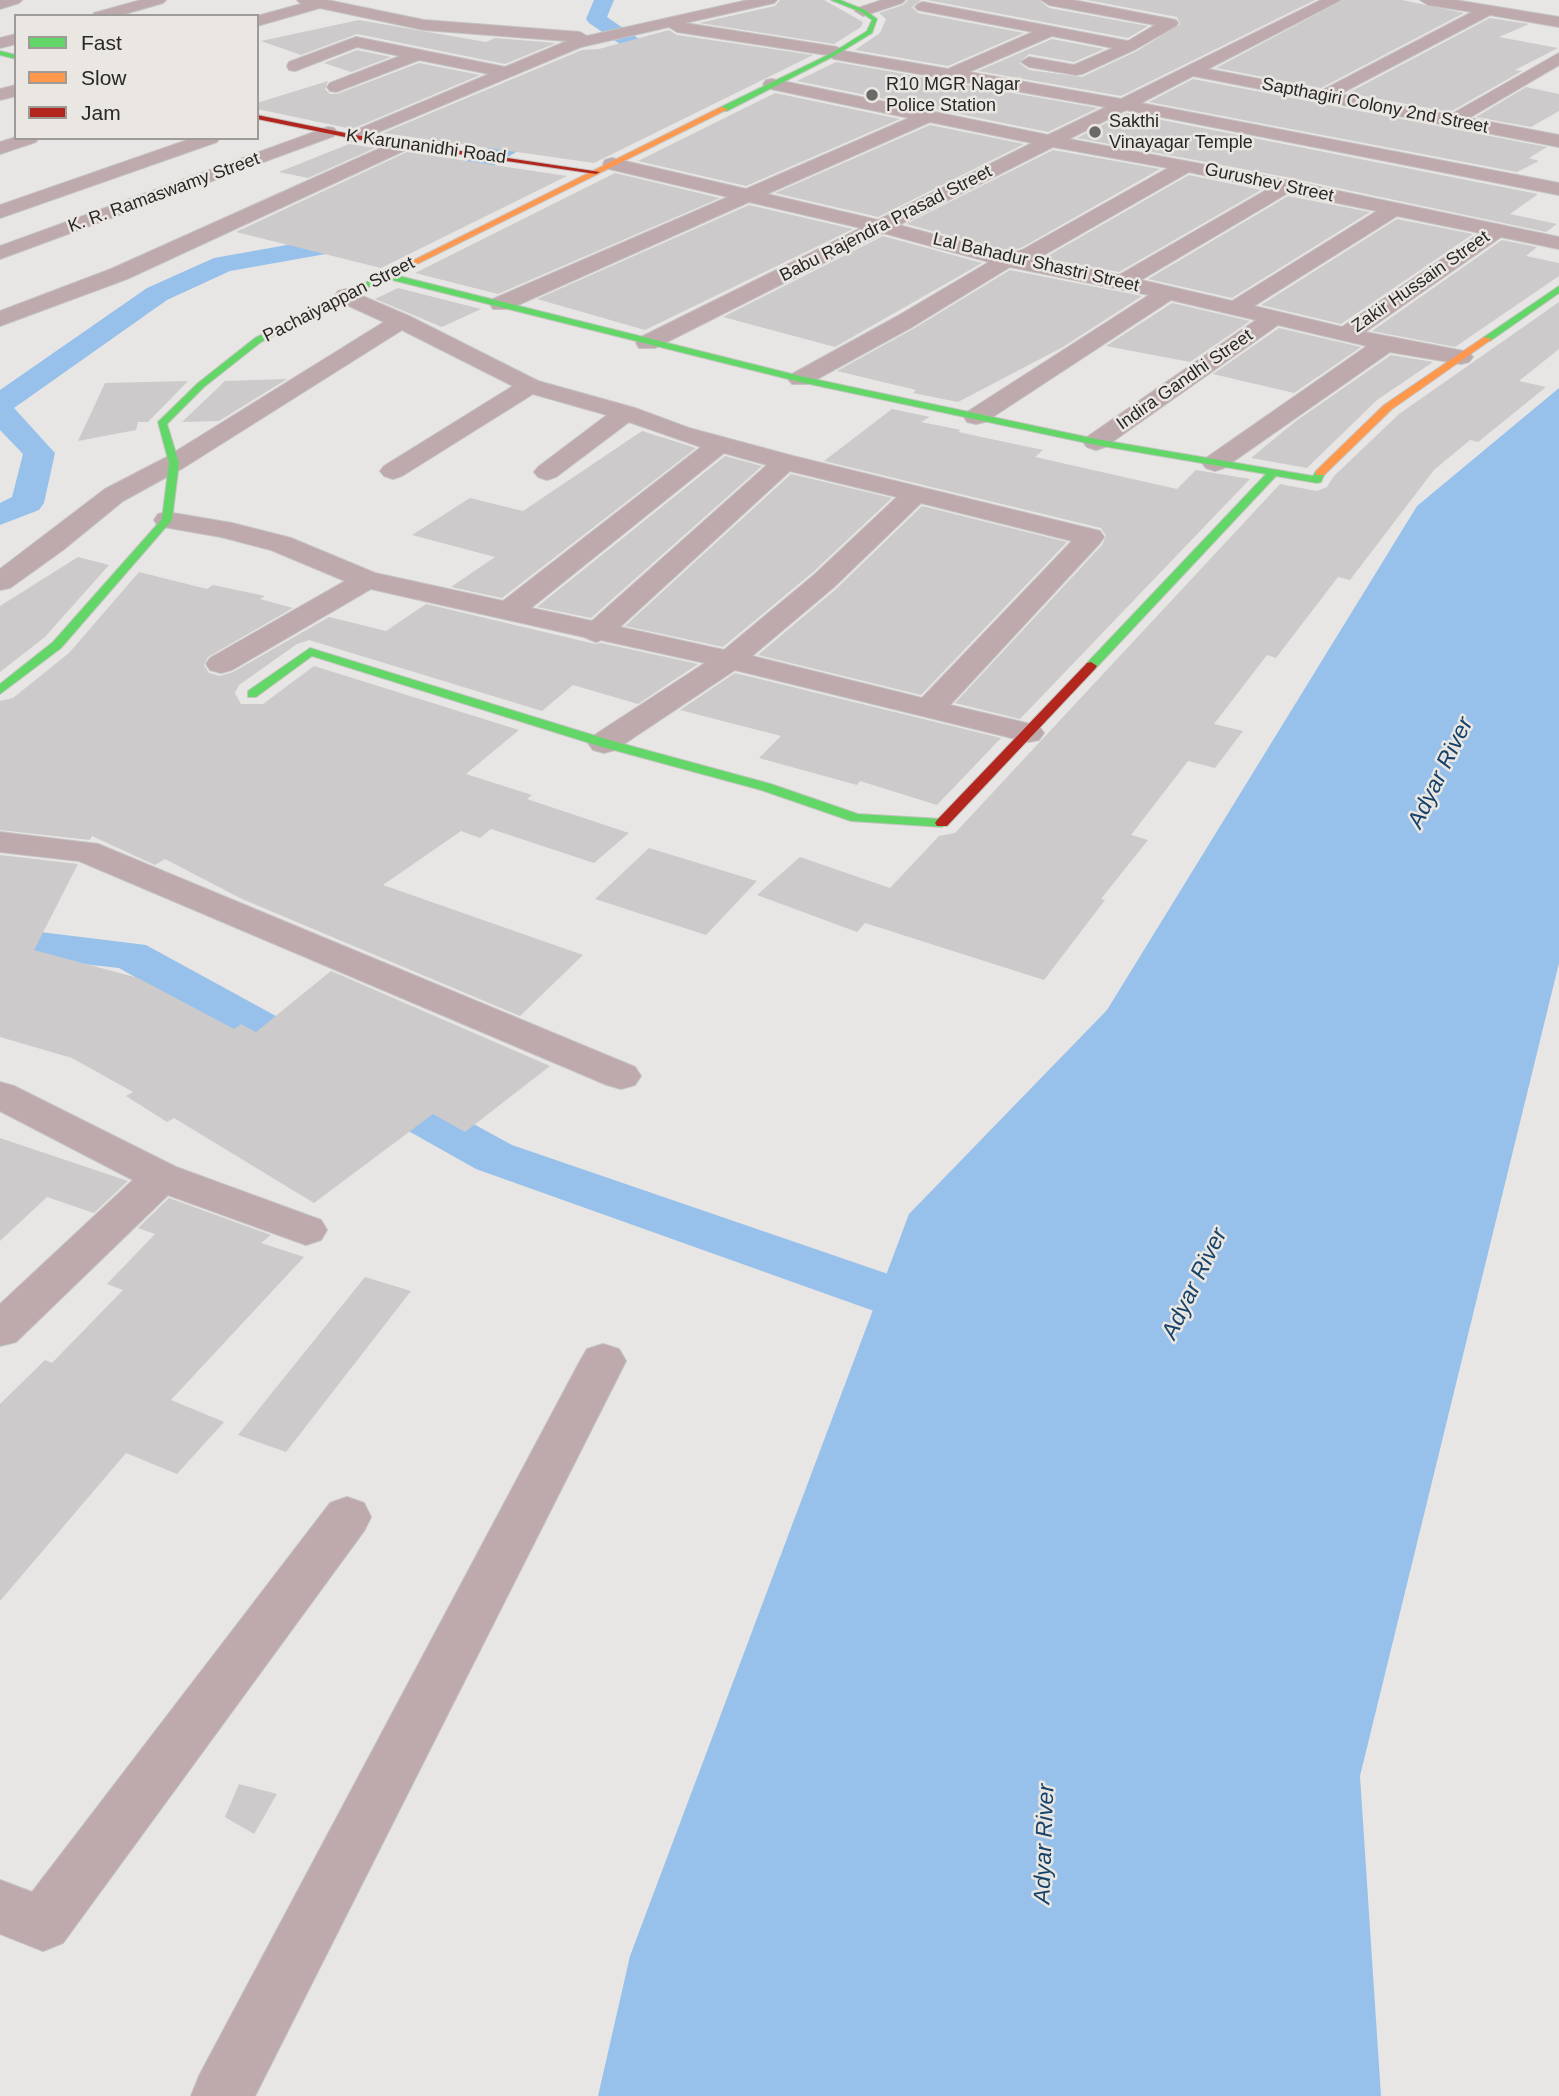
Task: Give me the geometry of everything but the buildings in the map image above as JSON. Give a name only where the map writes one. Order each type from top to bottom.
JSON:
[{"type":"street","points":[[0,4],[14,0]]},
{"type":"street","points":[[107,14],[158,0]]},
{"type":"street","points":[[355,137],[505,72],[593,39],[769,0]]},
{"type":"street","points":[[834,0],[863,11],[897,0]]},
{"type":"street","points":[[966,51],[1076,70],[1130,46],[1170,23],[1049,0]]},
{"type":"street","name":"Babu Rajendra Prasad Street","points":[[647,343],[1333,0]]},
{"type":"street","points":[[1427,0],[1559,22]]},
{"type":"street","points":[[259,20],[313,1],[424,25],[593,39]]},
{"type":"street","points":[[923,7],[1130,46]]},
{"type":"street","points":[[951,74],[1102,9]]},
{"type":"street","points":[[1322,97],[1488,10]]},
{"type":"street","name":"Pachaiyappan Street","points":[[167,520],[174,463],[162,424],[201,385],[258,340],[836,53],[870,32],[875,20],[863,11]]},
{"type":"street","points":[[654,24],[836,53],[1125,105],[1559,189]]},
{"type":"street","points":[[295,66],[356,42],[505,72]]},
{"type":"street","points":[[336,87],[419,54]]},
{"type":"street","points":[[1452,121],[1559,58]]},
{"type":"street","name":"Sapthagiri Colony 2nd Street","points":[[1191,71],[1559,141]]},
{"type":"street","name":"Gurushev Street","points":[[772,84],[1559,243]]},
{"type":"street","points":[[501,304],[928,116]]},
{"type":"street","name":"K Karunanidhi Road","points":[[260,119],[403,144],[604,168]]},
{"type":"street","name":"K. R. Ramaswamy Street","points":[[0,253],[328,132]]},
{"type":"street","points":[[0,148],[24,140]]},
{"type":"street","points":[[0,212],[205,140]]},
{"type":"street","points":[[0,319],[119,274],[403,144]]},
{"type":"street","points":[[800,379],[1007,260],[1029,255],[1186,166]]},
{"type":"street","name":"Lal Bahadur Shastri Street","points":[[604,168],[746,196],[883,227],[1007,260],[1122,282],[1386,344],[1461,358]]},
{"type":"street","points":[[1122,282],[1286,186]]},
{"type":"street","points":[[1236,308],[1394,209]]},
{"type":"street","name":"Zakir Hussain Street","points":[[1347,334],[1496,230]]},
{"type":"street","points":[[387,276],[800,379],[1096,442],[1317,480],[1321,471],[1388,407],[1559,289]]},
{"type":"street","points":[[976,417],[1167,293]]},
{"type":"street","points":[[346,296],[530,386],[626,413],[680,433],[785,462],[1090,537],[929,709]]},
{"type":"street","name":"Indira Gandhi Street","points":[[1096,442],[1275,317]]},
{"type":"street","points":[[0,582],[114,495],[174,463],[401,321]]},
{"type":"street","points":[[1216,463],[1386,344]]},
{"type":"street","points":[[393,471],[530,386]]},
{"type":"street","points":[[547,472],[626,413]]},
{"type":"street","points":[[509,611],[720,444]]},
{"type":"street","points":[[596,633],[785,462]]},
{"type":"street","points":[[252,694],[310,652],[604,743],[766,787],[856,818],[941,824],[1273,472]]},
{"type":"street","points":[[604,743],[730,660],[824,581],[916,494]]},
{"type":"street","points":[[0,691],[57,645],[167,520],[222,529],[281,544],[367,580],[596,633],[730,660],[1028,733]]},
{"type":"street","points":[[221,664],[367,580]]},
{"type":"street","points":[[0,842],[86,851],[621,1076]]},
{"type":"street","points":[[0,1096],[161,1177],[306,1230]]},
{"type":"street","points":[[9,1309],[161,1177]]},
{"type":"street","points":[[222,2096],[603,1362]]},
{"type":"street","points":[[0,1907],[43,1924],[347,1517]]},
{"type":"water","name":"Adyar River","points":[[1559,388],[1559,963],[1360,1776],[1381,2096],[598,2096],[630,1956],[909,1214],[1107,1010],[1417,506]]},
{"type":"waterway","points":[[600,71],[645,52],[596,19],[604,0]]},
{"type":"waterway","points":[[0,404],[157,294],[223,264],[345,243],[540,128],[525,109]]},
{"type":"waterway","points":[[0,411],[39,453],[27,503],[0,515]]},
{"type":"waterway","points":[[0,941],[130,955],[494,1157],[944,1315]]},
{"type":"traffic: fast","points":[[724,109],[834,54],[870,32],[875,20],[863,11],[834,0]]},
{"type":"traffic: fast","points":[[0,53],[14,56]]},
{"type":"traffic: fast","points":[[387,276],[800,379],[1096,442],[1317,480],[1320,473]]},
{"type":"traffic: fast","points":[[0,690],[57,645],[167,520],[174,463],[162,424],[201,385],[258,340],[380,279]]},
{"type":"traffic: fast","points":[[1487,339],[1559,289]]},
{"type":"traffic: fast","points":[[1091,666],[1273,473]]},
{"type":"traffic: fast","points":[[252,694],[310,652],[604,743],[766,787],[856,818],[942,823]]},
{"type":"traffic: slow","points":[[380,279],[724,109]]},
{"type":"traffic: slow","points":[[1320,473],[1388,407],[1487,339]]},
{"type":"traffic: jam","points":[[259,117],[355,137],[596,172]]},
{"type":"traffic: jam","points":[[942,823],[1091,666]]},
{"type":"place","name":"R10 MGR Nagar Police Station","points":[[872,95]]},
{"type":"place","name":"Sakthi Vinayagar Temple","points":[[1095,132]]}]
